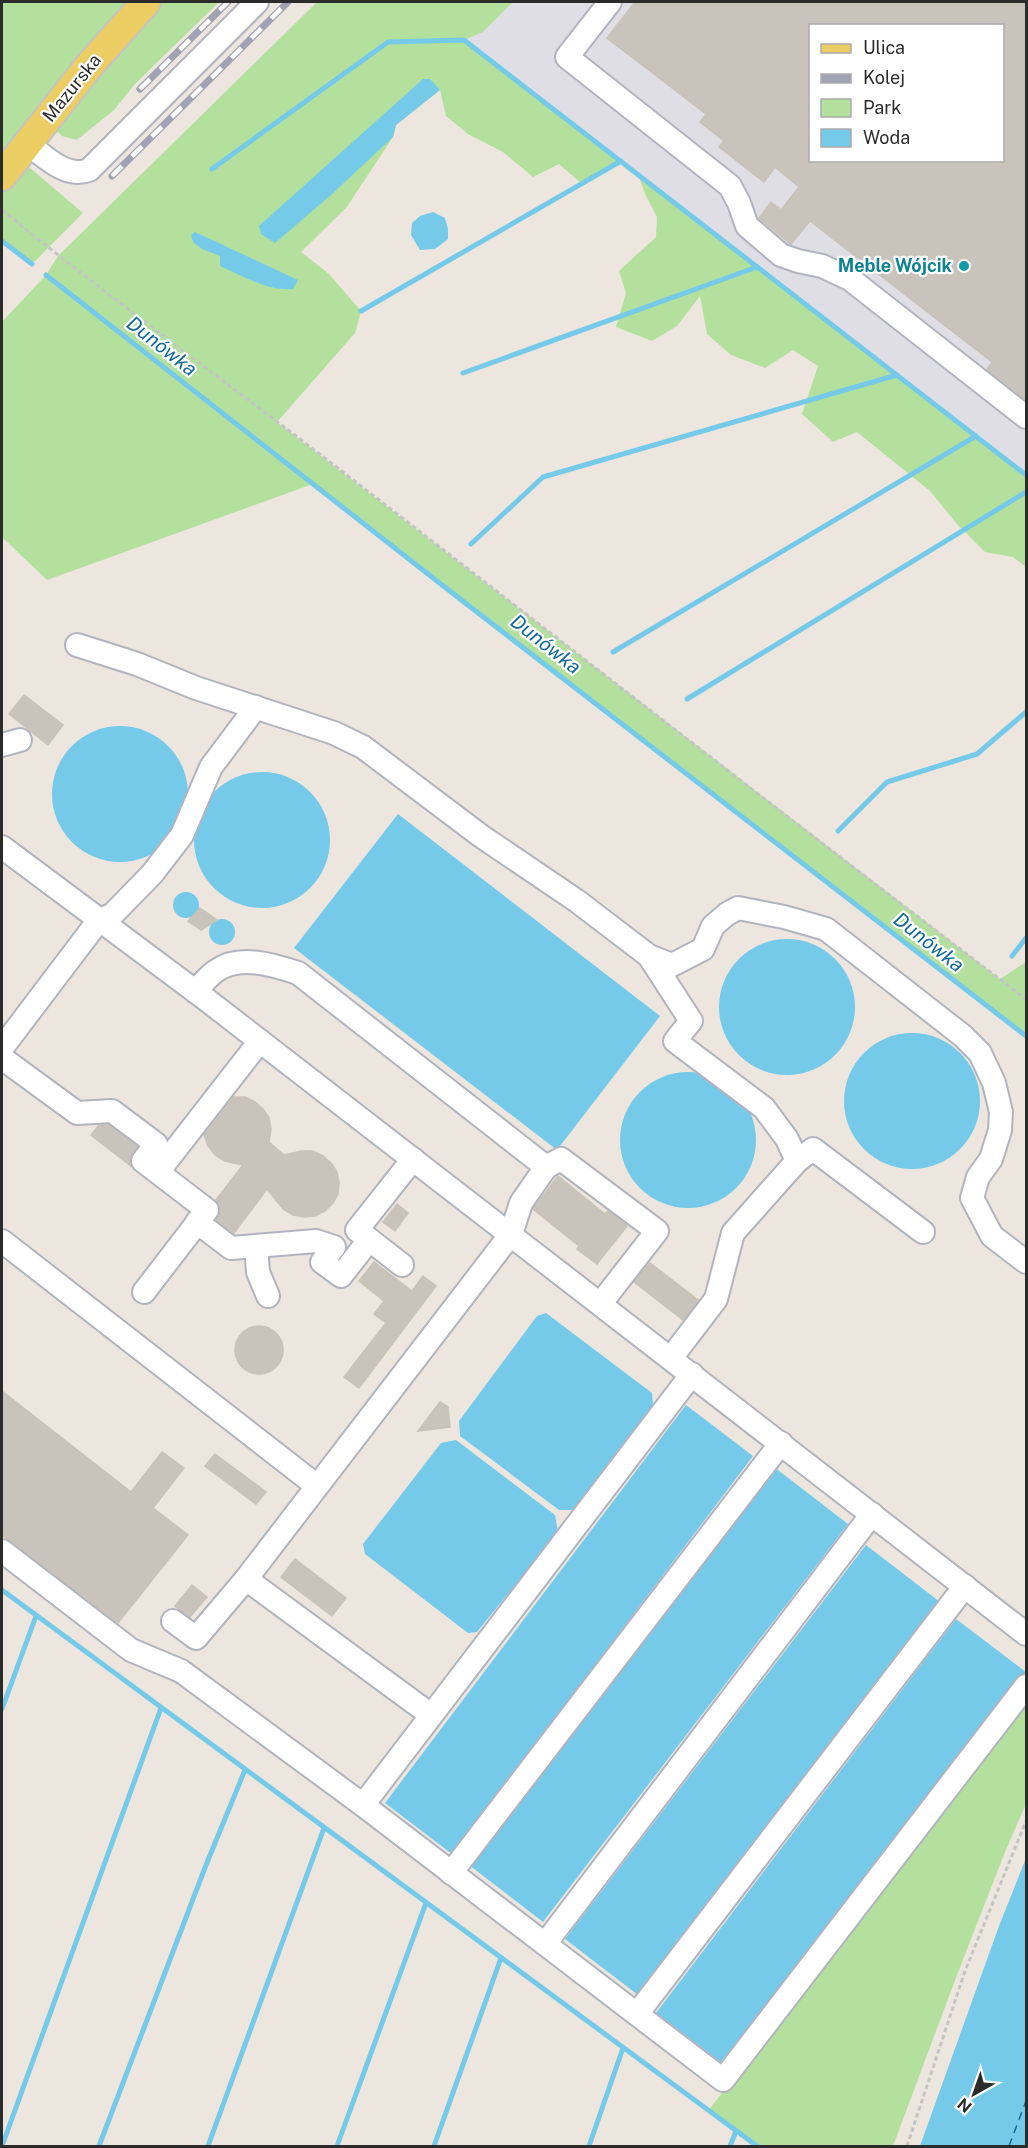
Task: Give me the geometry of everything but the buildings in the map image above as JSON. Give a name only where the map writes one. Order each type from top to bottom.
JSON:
[{"type":"main road","name":"Mazurska","points":[[2,177],[89,66],[146,2]]},
{"type":"lane","points":[[27,143],[64,169],[77,173],[89,170],[257,2]]},
{"type":"lane","points":[[610,2],[567,57],[730,186],[747,226],[781,255],[822,266],[850,279],[1026,417]]},
{"type":"lane","points":[[77,645],[137,664],[196,688],[334,733],[363,747],[481,836],[578,901],[649,956],[672,965],[703,948],[713,927],[727,914],[738,908],[784,916],[826,929],[955,1029],[980,1053],[994,1083],[1001,1112],[1000,1130],[991,1159],[978,1177],[972,1198],[992,1236],[1026,1262]]},
{"type":"lane","points":[[2,1048],[99,920],[112,915],[152,874],[182,834],[211,767],[256,707]]},
{"type":"lane","points":[[2,847],[195,991],[601,1303],[1026,1634]]},
{"type":"lane","points":[[649,956],[692,1021],[675,1041],[764,1108],[788,1138],[797,1161]]},
{"type":"lane","points":[[195,991],[217,970],[235,963],[256,963],[298,973],[546,1167]]},
{"type":"lane","points":[[158,1172],[260,1041]]},
{"type":"lane","points":[[2,1058],[77,1113],[112,1111],[156,1144],[143,1161],[207,1210],[144,1292]]},
{"type":"lane","points":[[671,1358],[716,1299],[733,1233],[797,1161],[813,1149],[923,1232]]},
{"type":"lane","points":[[402,1265],[357,1230],[413,1159]]},
{"type":"lane","points":[[173,1621],[196,1638],[246,1579],[511,1234],[521,1203],[546,1167],[561,1159],[657,1231],[601,1303]]},
{"type":"lane","points":[[197,1222],[231,1248],[316,1241],[334,1247],[322,1262],[340,1276],[369,1240]]},
{"type":"lane","points":[[2,1241],[317,1486]]},
{"type":"lane","points":[[256,1246],[258,1272],[268,1296]]},
{"type":"lane","points":[[363,1805],[692,1374]]},
{"type":"lane","points":[[451,1873],[780,1443]]},
{"type":"lane","points":[[545,1944],[872,1514]]},
{"type":"lane","points":[[2,1551],[131,1650],[181,1671],[363,1805],[723,2080],[1026,1686]]},
{"type":"lane","points":[[246,1579],[431,1716]]},
{"type":"lane","points":[[638,2014],[965,1586]]},
{"type":"path","points":[[2,210],[55,254],[349,476],[850,866],[1026,999]]},
{"type":"path","points":[[907,2146],[965,1971],[1026,1821]]},
{"type":"shaded area","points":[[513,2],[1026,2],[1026,475],[464,40],[483,32]]},
{"type":"green space","points":[[2,2],[132,2],[2,163]]},
{"type":"green space","points":[[158,2],[219,2],[135,84],[114,110],[77,140],[62,136],[53,127]]},
{"type":"green space","points":[[317,2],[513,2],[483,32],[464,40],[621,161],[582,184],[559,164],[533,177],[503,152],[468,134],[446,116],[440,90],[396,125],[393,137],[346,208],[301,252],[329,274],[361,311],[355,333],[277,422],[1000,979],[1026,962],[1026,1036],[313,484],[47,580],[2,537],[2,322],[46,275],[58,256]]},
{"type":"green space","points":[[23,162],[83,213],[32,264],[2,241],[2,192]]},
{"type":"green space","points":[[638,174],[1026,475],[1026,567],[1013,557],[985,552],[957,524],[930,491],[857,432],[833,442],[802,414],[818,366],[793,350],[765,368],[731,355],[707,334],[700,296],[677,326],[652,341],[616,327],[626,293],[619,271],[656,237],[657,217]]},
{"type":"green space","points":[[1026,1700],[1026,1804],[957,1975],[893,2146],[757,2146],[708,2111]]},
{"type":"water","points":[[423,79],[430,79],[440,90],[396,125],[393,137],[275,243],[261,234],[259,226]]},
{"type":"water","points":[[433,212],[445,218],[448,239],[435,249],[420,250],[411,235],[412,223],[420,216]]},
{"type":"water","points":[[195,232],[298,280],[293,289],[274,288],[220,266],[220,256],[202,249],[193,242],[191,235]]},
{"type":"water","points":[[120,726],[146,732],[168,746],[182,768],[188,794],[182,820],[168,842],[146,856],[120,862],[94,856],[72,842],[58,820],[52,794],[58,768],[72,746],[94,732]]},
{"type":"water","points":[[262,772],[288,777],[310,792],[325,814],[330,840],[325,866],[310,888],[288,903],[262,908],[236,903],[214,888],[199,866],[194,840],[199,814],[214,792],[236,777]]},
{"type":"water","points":[[398,814],[660,1016],[557,1150],[294,948]]},
{"type":"water","points":[[186,892],[195,896],[199,905],[195,914],[186,918],[177,914],[173,905],[177,896]]},
{"type":"water","points":[[222,919],[231,923],[235,932],[231,941],[222,945],[213,941],[209,932],[213,923]]},
{"type":"water","points":[[787,939],[813,944],[835,959],[850,981],[855,1007],[850,1033],[835,1055],[813,1070],[787,1075],[761,1070],[739,1055],[724,1033],[719,1007],[724,981],[739,959],[761,944]]},
{"type":"water","points":[[912,1033],[938,1038],[960,1053],[975,1075],[980,1101],[975,1127],[960,1149],[938,1164],[912,1169],[886,1164],[864,1149],[849,1127],[844,1101],[849,1075],[864,1053],[886,1038]]},
{"type":"water","points":[[688,1072],[714,1078],[736,1092],[750,1114],[756,1140],[750,1166],[736,1188],[714,1202],[688,1208],[662,1202],[640,1188],[626,1166],[620,1140],[626,1114],[640,1092],[662,1078]]},
{"type":"water","points":[[546,1313],[652,1393],[653,1405],[577,1510],[559,1510],[460,1436],[459,1421],[537,1316]]},
{"type":"water","points":[[686,1405],[753,1456],[452,1854],[385,1803]]},
{"type":"water","points":[[456,1440],[555,1515],[558,1532],[477,1632],[468,1633],[365,1554],[363,1544],[441,1443]]},
{"type":"water","points":[[774,1467],[848,1524],[543,1922],[469,1865]]},
{"type":"water","points":[[866,1545],[940,1602],[638,1995],[565,1939]]},
{"type":"water","points":[[956,1619],[1026,1672],[727,2067],[656,2013]]},
{"type":"water","points":[[1026,1858],[1026,2146],[920,2146],[999,1926]]},
{"type":"waterway","points":[[212,169],[388,42],[464,40],[1026,475]]},
{"type":"waterway","points":[[361,311],[621,161]]},
{"type":"waterway","name":"Dunówka","points":[[2,241],[32,264]]},
{"type":"waterway","points":[[463,373],[757,267]]},
{"type":"waterway","name":"Dunówka","points":[[46,275],[442,585],[1026,1036]]},
{"type":"waterway","points":[[471,544],[543,477],[897,375]]},
{"type":"waterway","points":[[613,652],[976,436]]},
{"type":"waterway","points":[[687,699],[1026,492]]},
{"type":"waterway","points":[[838,831],[887,782],[977,754],[1026,712]]},
{"type":"waterway","points":[[1012,956],[1026,938]]},
{"type":"waterway","points":[[2,1590],[757,2146]]},
{"type":"waterway","points":[[2,1709],[36,1616]]},
{"type":"waterway","points":[[2,2146],[161,1708]]},
{"type":"waterway","points":[[99,2146],[206,1865],[245,1770]]},
{"type":"waterway","points":[[208,2146],[324,1828]]},
{"type":"waterway","points":[[337,2146],[426,1903]]},
{"type":"waterway","points":[[434,2146],[501,1958]]},
{"type":"waterway","points":[[589,2146],[623,2048]]},
{"type":"waterway","points":[[730,2146],[736,2131]]},
{"type":"ferry route","points":[[1009,2146],[1026,2101]]},
{"type":"railway","points":[[140,89],[228,2]]},
{"type":"railway","points":[[112,176],[288,2]]},
{"type":"place","name":"Meble Wójcik","points":[[964,266]]}]
